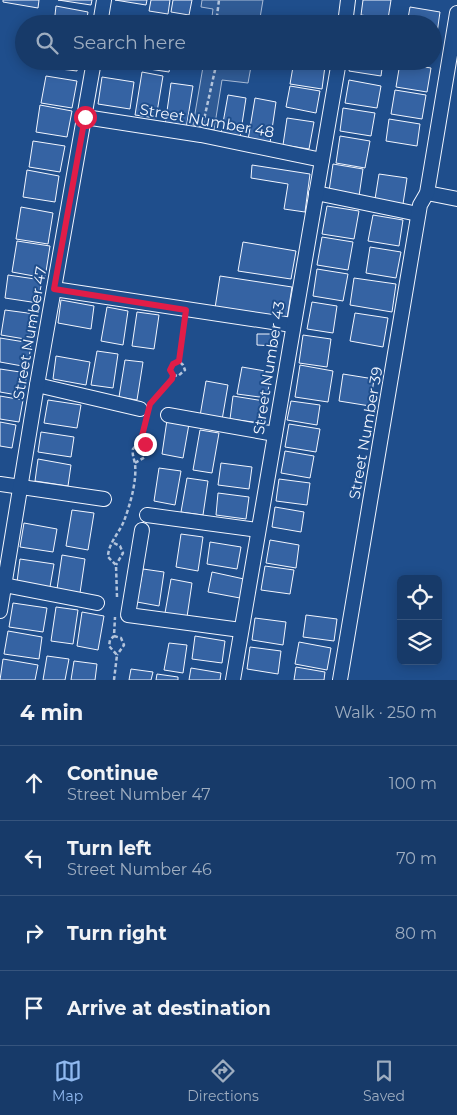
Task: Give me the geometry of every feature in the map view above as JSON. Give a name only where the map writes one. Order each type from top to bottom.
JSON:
[{"type":"street","points":[[102,15],[104,0]]},
{"type":"street","points":[[346,15],[348,0]]},
{"type":"street","name":"Street Number 39","points":[[340,680],[418,214],[420,205],[427,193],[457,13]]},
{"type":"street","name":"Street Number 47","points":[[0,610],[37,385],[93,70]]},
{"type":"street","name":"Street Number 43","points":[[233,680],[292,325],[337,70]]},
{"type":"street","name":"Street Number 48","points":[[85,117],[200,136],[322,160]]},
{"type":"street","points":[[316,193],[418,214]]},
{"type":"street","points":[[427,193],[457,198]]},
{"type":"street","points":[[54,289],[292,325]]},
{"type":"street","points":[[37,385],[140,408]]},
{"type":"street","points":[[168,415],[275,434]]},
{"type":"street","points":[[0,484],[104,499]]},
{"type":"street","points":[[147,515],[258,530]]},
{"type":"street","points":[[142,530],[128,615],[241,630]]},
{"type":"street","points":[[4,585],[97,603]]},
{"type":"path","points":[[217,15],[218,1]]},
{"type":"path","points":[[200,136],[215,70]]},
{"type":"path","points":[[179,361],[186,310]]},
{"type":"path","points":[[173,375],[170,370],[173,364],[179,361]]},
{"type":"path","points":[[173,375],[178,376],[184,370],[183,365],[179,361]]},
{"type":"path","points":[[116,565],[108,556],[108,550],[124,521],[131,495],[135,463],[132,457],[133,448],[141,440],[150,404],[173,375]]},
{"type":"path","points":[[135,463],[145,457],[146,449],[141,440]]},
{"type":"path","points":[[114,542],[120,546],[123,553],[116,565],[116,603]]},
{"type":"path","points":[[116,611],[114,636],[110,640],[109,646],[117,655]]},
{"type":"path","points":[[114,636],[121,638],[124,645],[117,655],[114,680]]},
{"type":"shaded area","points":[[202,0],[263,0],[260,15],[212,15],[213,9],[201,7]]},
{"type":"shaded area","points":[[202,70],[250,70],[248,83],[222,80],[214,130],[193,125]]},
{"type":"building","points":[[3,0],[39,0],[38,8],[3,2]]},
{"type":"building","points":[[58,0],[92,0],[91,5]]},
{"type":"building","points":[[115,0],[147,0],[146,5]]},
{"type":"building","points":[[151,0],[170,0],[168,14],[149,11]]},
{"type":"building","points":[[173,0],[192,0],[189,15],[171,12]]},
{"type":"building","points":[[363,0],[391,0],[389,15],[361,15]]},
{"type":"building","points":[[56,6],[88,12],[88,15],[55,15]]},
{"type":"building","points":[[410,7],[440,12],[440,15],[409,15]]},
{"type":"building","points":[[292,70],[324,70],[322,89],[290,84]]},
{"type":"building","points":[[349,70],[382,70],[381,76]]},
{"type":"building","points":[[399,70],[431,70],[427,92],[396,87]]},
{"type":"building","points":[[142,72],[163,76],[156,118],[135,115]]},
{"type":"building","points":[[46,76],[77,81],[72,108],[41,103]]},
{"type":"building","points":[[102,77],[134,82],[130,109],[98,104]]},
{"type":"building","points":[[349,80],[381,86],[377,108],[345,103]]},
{"type":"building","points":[[171,83],[193,86],[186,129],[165,125]]},
{"type":"building","points":[[290,86],[320,91],[316,113],[286,107]]},
{"type":"building","points":[[395,90],[426,95],[422,119],[391,114]]},
{"type":"building","points":[[228,95],[246,98],[240,137],[221,134]]},
{"type":"building","points":[[255,98],[276,102],[270,143],[248,140]]},
{"type":"building","points":[[40,105],[72,111],[67,137],[36,132]]},
{"type":"building","points":[[343,108],[375,113],[371,136],[340,131]]},
{"type":"building","points":[[287,118],[314,122],[309,149],[283,145]]},
{"type":"building","points":[[389,119],[420,124],[417,146],[386,141]]},
{"type":"building","points":[[340,136],[370,141],[365,168],[336,163]]},
{"type":"building","points":[[33,141],[65,146],[60,172],[29,167]]},
{"type":"building","points":[[333,164],[363,169],[359,196],[329,191]]},
{"type":"building","points":[[252,165],[310,174],[305,212],[284,209],[288,184],[251,178]]},
{"type":"building","points":[[27,170],[59,176],[55,202],[23,197]]},
{"type":"building","points":[[379,174],[407,178],[403,204],[375,199]]},
{"type":"building","points":[[327,206],[359,211],[354,239],[322,234]]},
{"type":"building","points":[[21,207],[53,213],[48,244],[16,239]]},
{"type":"building","points":[[373,215],[403,220],[399,246],[368,241]]},
{"type":"building","points":[[322,237],[353,242],[348,270],[317,265]]},
{"type":"building","points":[[17,241],[50,246],[45,278],[12,272]]},
{"type":"building","points":[[243,242],[296,251],[291,279],[238,271]]},
{"type":"building","points":[[370,247],[401,252],[396,278],[366,273]]},
{"type":"building","points":[[317,269],[348,274],[343,301],[313,296]]},
{"type":"building","points":[[8,275],[42,280],[38,303],[5,298]]},
{"type":"building","points":[[220,276],[292,287],[287,319],[215,308]]},
{"type":"building","points":[[354,278],[396,284],[392,312],[350,305]]},
{"type":"building","points":[[61,300],[94,306],[91,329],[58,323]]},
{"type":"building","points":[[312,302],[337,306],[333,333],[307,329]]},
{"type":"building","points":[[107,307],[128,311],[123,345],[101,341]]},
{"type":"building","points":[[5,310],[35,314],[31,340],[1,335]]},
{"type":"building","points":[[137,312],[159,315],[154,349],[132,346]]},
{"type":"building","points":[[355,313],[388,318],[383,347],[350,341]]},
{"type":"building","points":[[257,334],[275,334],[275,346],[257,345]]},
{"type":"building","points":[[303,335],[331,339],[327,367],[299,363]]},
{"type":"building","points":[[0,338],[31,343],[28,367],[0,362]]},
{"type":"building","points":[[97,351],[118,354],[113,388],[91,385]]},
{"type":"building","points":[[56,356],[90,362],[86,385],[53,379]]},
{"type":"building","points":[[125,360],[143,362],[137,400],[119,397]]},
{"type":"building","points":[[300,365],[333,371],[328,402],[295,397]]},
{"type":"building","points":[[242,367],[271,372],[267,398],[237,394]]},
{"type":"building","points":[[0,369],[27,373],[23,396],[0,392]]},
{"type":"building","points":[[343,374],[374,379],[370,406],[339,401]]},
{"type":"building","points":[[206,381],[228,385],[222,420],[200,416]]},
{"type":"building","points":[[0,396],[23,400],[19,422],[0,419]]},
{"type":"building","points":[[233,396],[264,401],[261,423],[230,419]]},
{"type":"building","points":[[48,400],[81,405],[77,428],[44,423]]},
{"type":"building","points":[[291,401],[320,405],[317,425],[287,420]]},
{"type":"building","points":[[167,420],[189,424],[183,458],[162,454]]},
{"type":"building","points":[[0,422],[16,425],[12,448],[0,446]]},
{"type":"building","points":[[289,424],[320,429],[316,452],[285,447]]},
{"type":"building","points":[[200,430],[219,433],[212,473],[193,470]]},
{"type":"building","points":[[41,432],[74,437],[71,457],[38,452]]},
{"type":"building","points":[[285,451],[314,456],[310,478],[281,473]]},
{"type":"building","points":[[38,459],[71,465],[68,486],[35,481]]},
{"type":"building","points":[[221,463],[252,467],[249,489],[218,485]]},
{"type":"building","points":[[159,468],[181,471],[175,505],[154,501]]},
{"type":"building","points":[[187,478],[208,481],[203,515],[181,512]]},
{"type":"building","points":[[279,479],[310,483],[307,505],[276,501]]},
{"type":"building","points":[[218,493],[249,497],[246,519],[216,515]]},
{"type":"building","points":[[275,507],[304,512],[301,532],[272,527]]},
{"type":"building","points":[[72,510],[94,513],[88,550],[66,546]]},
{"type":"building","points":[[24,523],[57,529],[53,552],[20,547]]},
{"type":"building","points":[[181,534],[203,537],[198,571],[176,567]]},
{"type":"building","points":[[270,540],[299,545],[296,568],[266,563]]},
{"type":"building","points":[[210,542],[241,547],[237,569],[207,564]]},
{"type":"building","points":[[62,555],[85,559],[80,593],[57,589]]},
{"type":"building","points":[[20,559],[54,564],[50,587],[17,582]]},
{"type":"building","points":[[265,566],[294,570],[290,594],[261,590]]},
{"type":"building","points":[[143,569],[164,572],[159,606],[137,602]]},
{"type":"building","points":[[212,572],[244,579],[240,598],[208,592]]},
{"type":"building","points":[[171,579],[192,583],[187,617],[165,613]]},
{"type":"building","points":[[13,603],[47,608],[43,632],[9,627]]},
{"type":"building","points":[[56,607],[78,610],[73,644],[51,641]]},
{"type":"building","points":[[82,612],[104,616],[98,650],[77,646]]},
{"type":"building","points":[[306,615],[337,619],[334,641],[303,637]]},
{"type":"building","points":[[255,618],[286,622],[283,645],[252,640]]},
{"type":"building","points":[[8,631],[42,637],[39,659],[4,654]]},
{"type":"building","points":[[195,636],[225,641],[222,663],[192,659]]},
{"type":"building","points":[[299,642],[331,648],[327,670],[295,664]]},
{"type":"building","points":[[169,643],[187,645],[183,673],[164,670]]},
{"type":"building","points":[[250,647],[281,651],[278,674],[247,669]]},
{"type":"building","points":[[47,656],[69,659],[65,680],[43,680]]},
{"type":"building","points":[[3,659],[38,665],[35,680],[0,680]]},
{"type":"building","points":[[74,661],[97,664],[95,680],[71,680]]},
{"type":"building","points":[[296,667],[325,672],[324,680],[294,680]]},
{"type":"building","points":[[191,668],[221,673],[220,680],[189,680]]},
{"type":"building","points":[[131,669],[153,672],[151,680],[129,680]]},
{"type":"building","points":[[157,674],[178,677],[178,680],[156,680]]},
{"type":"route","points":[[85,117],[54,289],[186,310],[179,361],[173,364],[170,370],[173,375],[172,379],[150,404],[141,440],[145,444]]}]
